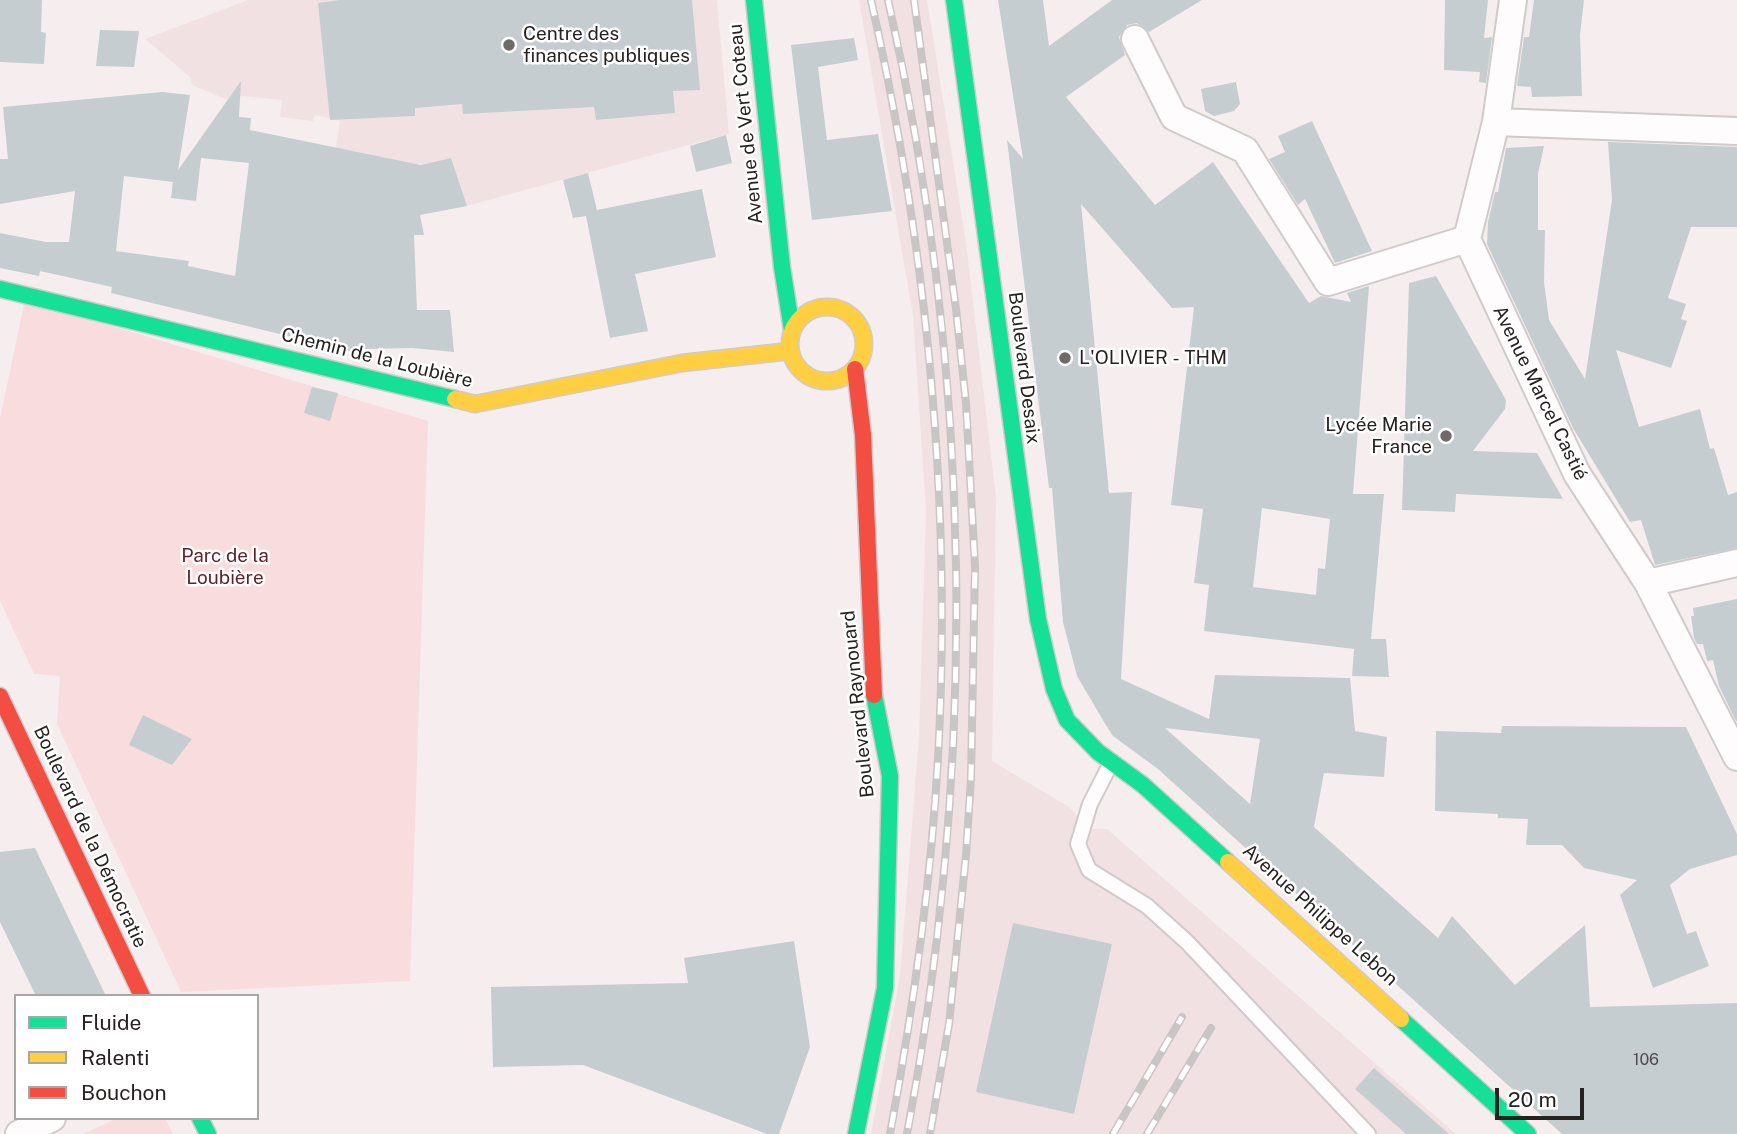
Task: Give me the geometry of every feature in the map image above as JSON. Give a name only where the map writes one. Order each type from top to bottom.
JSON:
[{"type":"street","name":"Avenue de Vert Coteau","points":[[754,0],[792,330]]},
{"type":"street","name":"Boulevard Desaix","points":[[954,0],[980,171],[1005,404],[1041,638],[1063,714],[1080,732]]},
{"type":"street","points":[[1135,39],[1174,117],[1245,150],[1328,282],[1467,239],[1496,122],[1513,0]]},
{"type":"street","points":[[1496,122],[1737,131]]},
{"type":"street","name":"Avenue Marcel Castié","points":[[1467,239],[1577,474],[1648,583],[1737,757]]},
{"type":"street","name":"Avenue de Vert Coteau","points":[[780,243],[799,266]]},
{"type":"street","name":"Chemin de la Loubière","points":[[0,289],[475,404],[682,363],[790,351]]},
{"type":"street","points":[[822,292],[835,308]]},
{"type":"street","points":[[820,382],[845,378],[862,358],[862,332],[847,312],[835,308],[809,311],[792,330],[790,351],[800,371],[820,382],[863,435]]},
{"type":"street","points":[[855,369],[863,435]]},
{"type":"street","name":"Boulevard Raynouard","points":[[856,1134],[885,988],[890,776],[874,695],[863,435]]},
{"type":"street","points":[[1648,583],[1737,563]]},
{"type":"street","name":"Boulevard de la Démocratie","points":[[0,696],[141,994]]},
{"type":"street","name":"Avenue Philippe Lebon","points":[[1080,732],[1110,764],[1143,785],[1528,1134]]},
{"type":"street","points":[[19,1134],[48,1120]]},
{"type":"lane","points":[[1110,764],[1090,804],[1078,844],[1089,870],[1147,906],[1187,942],[1368,1134]]},
{"type":"shaded area","points":[[248,0],[717,0],[729,134],[467,206],[451,158],[422,165],[336,149],[340,121],[315,115],[313,121],[280,117],[282,100],[231,95],[228,100],[192,85],[190,77],[145,39]]},
{"type":"shaded area","points":[[859,0],[927,0],[966,242],[996,497],[992,761],[1069,807],[1090,829],[1107,829],[1456,1134],[871,1134],[900,976],[919,737],[926,511],[913,316]]},
{"type":"green space","name":"Parc de la Loubière","points":[[25,300],[428,421],[410,981],[181,992],[57,724],[60,676],[34,674],[0,601],[0,418]]},
{"type":"green space","points":[[114,1120],[166,1120],[173,1134],[83,1134]]},
{"type":"building","points":[[0,0],[42,0],[41,32],[46,33],[44,64],[0,62]]},
{"type":"building","name":"Centre des finances publiques","points":[[340,0],[692,0],[700,90],[673,91],[675,113],[596,120],[594,107],[463,114],[462,104],[415,108],[415,116],[330,120],[318,3]]},
{"type":"building","points":[[998,0],[1043,0],[1049,46],[1112,0],[1202,0],[1149,32],[1137,23],[1127,25],[1119,37],[1125,55],[1066,97],[1155,205],[1213,162],[1309,303],[1321,296],[1351,302],[1347,293],[1369,286],[1353,494],[1384,494],[1371,639],[1386,639],[1389,677],[1352,676],[1354,649],[1204,631],[1209,585],[1194,583],[1203,509],[1171,505],[1194,307],[1172,308],[1081,204],[1109,493],[1132,492],[1121,679],[1209,719],[1215,675],[1350,678],[1355,731],[1387,737],[1384,777],[1324,773],[1314,827],[1438,938],[1452,916],[1515,985],[1585,925],[1590,1007],[1737,1003],[1737,1134],[1562,1134],[1158,769],[1113,736],[1077,676],[1063,622],[1052,488],[1049,488],[1007,140],[1023,159]],"holes":[[[1262,508],[1330,519],[1325,569],[1318,568],[1316,595],[1253,587]],[[1165,728],[1260,739],[1250,804]]]},
{"type":"building","points":[[1445,0],[1488,0],[1484,38],[1492,37],[1486,83],[1479,82],[1480,72],[1444,70]]},
{"type":"building","points":[[1534,0],[1584,0],[1580,35],[1582,96],[1532,97],[1531,87],[1517,86],[1524,37],[1529,37]]},
{"type":"building","points":[[100,30],[139,31],[134,67],[96,66]]},
{"type":"building","points":[[854,38],[858,60],[818,67],[827,140],[878,134],[892,211],[812,220],[791,45]]},
{"type":"building","points":[[241,81],[239,117],[251,118],[250,130],[421,165],[451,158],[467,206],[420,215],[424,235],[414,235],[417,310],[450,310],[454,352],[412,348],[363,349],[362,354],[111,293],[112,287],[40,271],[39,276],[0,268],[0,233],[46,242],[69,242],[75,191],[0,204],[0,159],[8,159],[3,107],[162,92],[190,95],[178,170]],"holes":[[[201,158],[249,163],[235,276],[188,266],[189,261],[116,251],[124,176],[173,182],[171,198],[196,201]]]},
{"type":"building","points":[[1236,82],[1240,104],[1234,111],[1214,116],[1205,111],[1201,89]]},
{"type":"building","points":[[1312,121],[1372,251],[1335,263],[1305,199],[1298,205],[1269,159],[1285,152],[1278,136]]},
{"type":"building","points":[[726,135],[732,163],[696,172],[690,146]]},
{"type":"building","points":[[1608,142],[1737,147],[1737,227],[1691,227],[1668,298],[1686,304],[1681,319],[1687,321],[1671,368],[1616,350],[1639,427],[1700,409],[1710,449],[1714,448],[1728,495],[1737,492],[1737,548],[1655,565],[1641,520],[1630,522],[1573,428],[1487,244],[1488,222],[1495,192],[1498,192],[1506,148],[1544,146],[1538,174],[1538,230],[1545,230],[1544,282],[1549,320],[1585,379],[1612,200]]},
{"type":"building","points":[[588,173],[597,210],[702,189],[716,257],[635,274],[648,331],[610,338],[586,216],[573,218],[563,180]]},
{"type":"building","name":"Lycée Marie France","points":[[1436,276],[1506,400],[1505,409],[1473,451],[1537,453],[1563,499],[1456,494],[1455,512],[1402,510],[1409,283]]},
{"type":"building","points":[[312,387],[338,393],[330,421],[304,413]]},
{"type":"building","points":[[1737,599],[1736,721],[1719,686],[1713,660],[1707,661],[1703,644],[1697,644],[1694,638],[1691,616],[1694,616],[1693,608]]},
{"type":"building","points":[[143,715],[192,739],[172,765],[129,745]]},
{"type":"building","points":[[1502,726],[1686,727],[1737,834],[1737,855],[1690,869],[1670,885],[1687,934],[1696,931],[1709,966],[1653,988],[1620,895],[1637,880],[1584,868],[1562,845],[1526,845],[1528,819],[1498,818],[1498,814],[1435,811],[1436,731],[1501,733]]},
{"type":"building","points":[[35,848],[105,994],[35,994],[0,922],[0,852]]},
{"type":"building","points":[[1013,923],[1112,944],[1074,1114],[976,1092]]},
{"type":"building","points":[[794,941],[810,1047],[779,1134],[767,1134],[583,1065],[493,1067],[491,987],[688,983],[684,958]]},
{"type":"building","points":[[1374,1068],[1449,1134],[1406,1134],[1355,1089]]},
{"type":"railway","points":[[871,0],[891,93],[920,282],[931,377],[941,567],[938,758],[931,853],[913,994],[890,1134]]},
{"type":"railway","points":[[888,0],[916,141],[937,282],[950,424],[956,566],[955,708],[946,850],[930,992],[907,1134]]},
{"type":"railway","points":[[914,0],[956,309],[966,403],[975,566],[971,778],[966,855],[949,1024],[930,1134]]},
{"type":"railway","points":[[1113,1134],[1182,1017]]},
{"type":"railway","points":[[1147,1134],[1211,1028]]},
{"type":"traffic: fast","points":[[754,0],[782,267],[792,330]]},
{"type":"traffic: fast","points":[[954,0],[1038,619],[1054,689],[1067,720],[1098,752],[1143,785],[1228,862]]},
{"type":"traffic: fast","points":[[0,289],[455,399]]},
{"type":"traffic: fast","points":[[856,1134],[885,988],[890,776],[874,695]]},
{"type":"traffic: fast","points":[[1401,1019],[1528,1134]]},
{"type":"traffic: fast","points":[[201,1120],[208,1134]]},
{"type":"traffic: slow","points":[[820,307],[834,307],[848,313],[858,323],[864,344],[862,358],[848,375],[834,381],[820,381],[806,375],[796,365],[790,351],[790,337],[796,323],[806,313],[820,307]]},
{"type":"traffic: slow","points":[[455,399],[475,404],[682,363],[790,351]]},
{"type":"traffic: slow","points":[[1228,862],[1401,1019]]},
{"type":"traffic: jam","points":[[855,369],[863,435],[874,695]]},
{"type":"traffic: jam","points":[[0,696],[141,994]]},
{"type":"place","name":"Centre des finances publiques","points":[[509,45]]},
{"type":"place","name":"L'OLIVIER - THM","points":[[1065,358]]},
{"type":"place","name":"Lycée Marie France","points":[[1446,436]]}]
